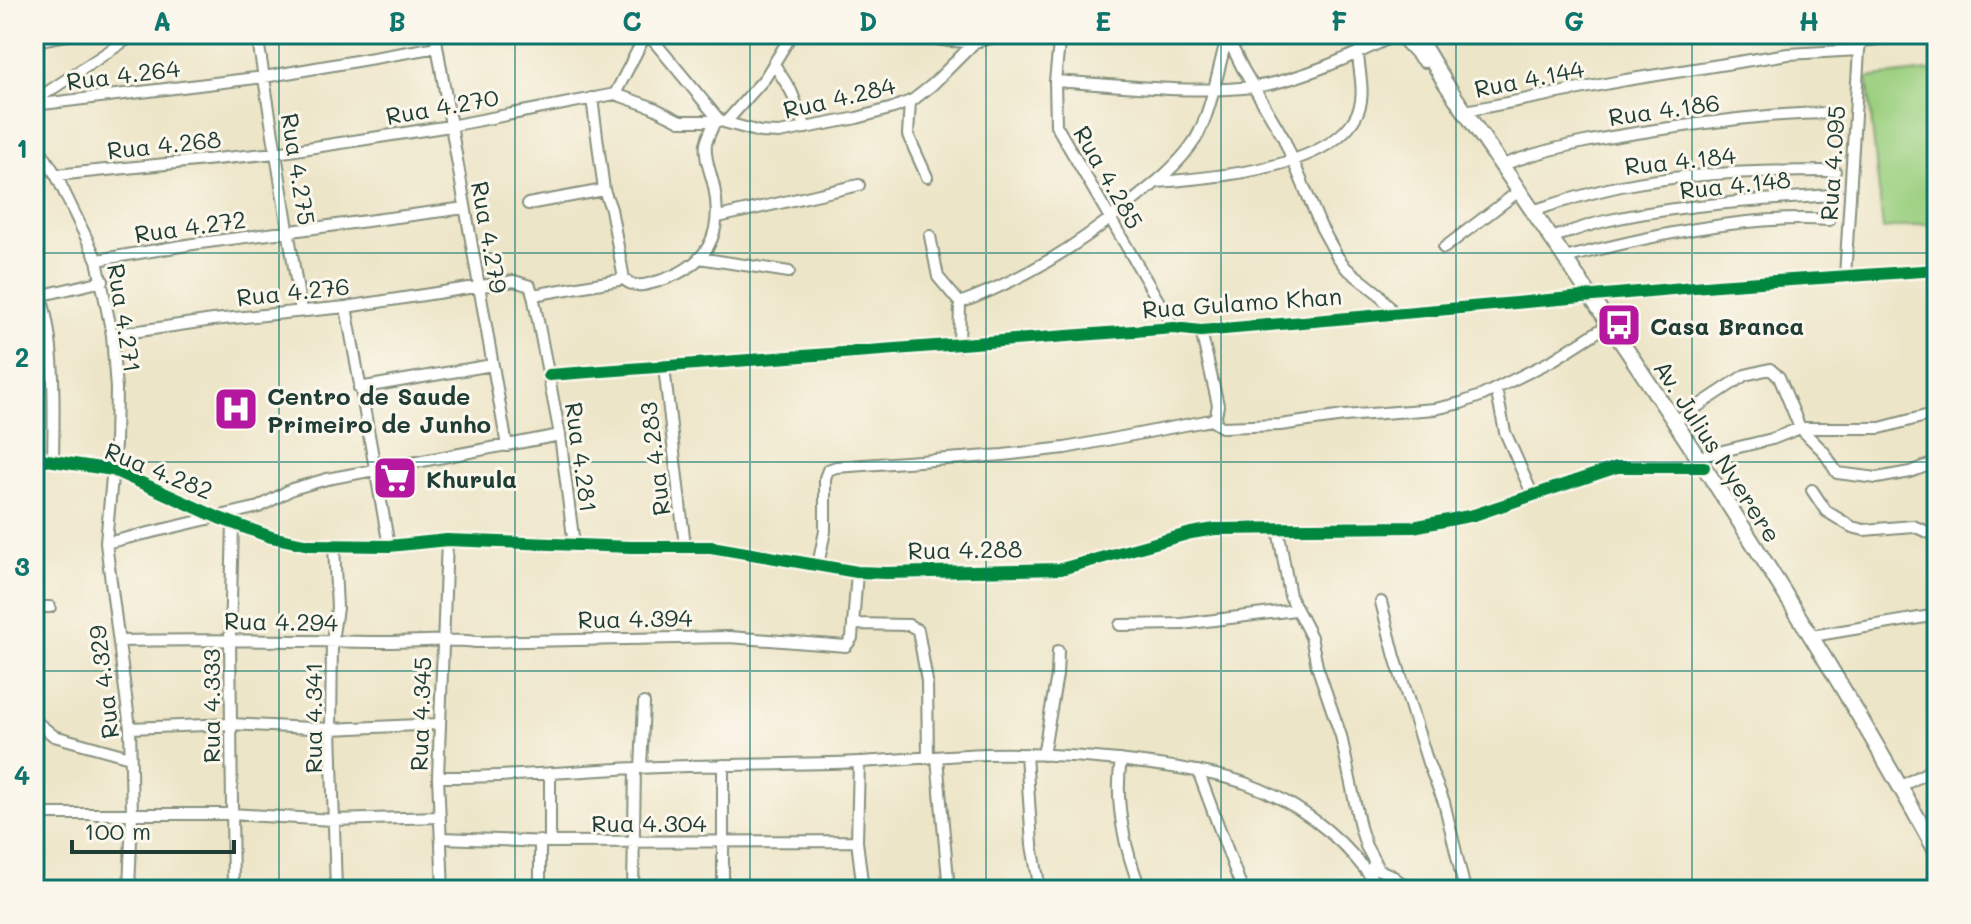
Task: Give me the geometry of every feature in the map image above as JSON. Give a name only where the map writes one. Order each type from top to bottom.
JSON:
[{"type":"main road","name":"Av. Julius Nyerere","points":[[1399,34],[1446,84]]},
{"type":"main road","name":"Av. Julius Nyerere","points":[[1416,34],[1446,84],[1701,462],[1812,636],[1937,853]]},
{"type":"street","points":[[34,41],[72,34]]},
{"type":"street","points":[[34,103],[134,34]]},
{"type":"street","name":"Rua 4.275","points":[[257,34],[301,311]]},
{"type":"street","name":"Rua 4.279","points":[[435,34],[507,446]]},
{"type":"street","points":[[617,91],[647,34],[720,122]]},
{"type":"street","points":[[533,295],[624,279],[633,285],[649,284],[684,270],[699,258],[709,246],[718,217],[706,151],[720,122],[774,64],[792,34]]},
{"type":"street","points":[[906,34],[975,42],[1008,34]]},
{"type":"street","name":"Rua 4.285","points":[[1060,34],[1055,81],[1056,125],[1174,328]]},
{"type":"street","points":[[1055,81],[1212,89],[1253,87],[1358,54],[1399,34]]},
{"type":"street","name":"Rua 4.144","points":[[1465,111],[1626,80],[1927,34]]},
{"type":"street","points":[[1228,35],[1253,87],[1273,118],[1321,227],[1341,262],[1379,294],[1394,313]]},
{"type":"street","points":[[960,303],[995,290],[1054,259],[1158,182],[1195,140],[1228,35]]},
{"type":"street","name":"Rua 4.284","points":[[617,91],[680,121],[720,122],[760,132],[779,133],[857,118],[910,101],[932,85],[975,42]]},
{"type":"street","name":"Rua 4.095","points":[[1845,277],[1860,42]]},
{"type":"street","name":"Rua 4.264","points":[[34,103],[264,77],[437,47]]},
{"type":"street","points":[[1158,182],[1212,178],[1294,161],[1339,135],[1356,117],[1361,95],[1358,54]]},
{"type":"street","points":[[774,64],[791,91],[806,128]]},
{"type":"street","name":"Rua 4.270","points":[[276,153],[450,126],[617,91]]},
{"type":"street","points":[[592,98],[604,190],[611,209],[624,279]]},
{"type":"street","points":[[910,101],[908,135],[927,177]]},
{"type":"street","name":"Rua 4.186","points":[[1502,165],[1533,154],[1613,136],[1782,113],[1836,113]]},
{"type":"street","name":"Rua 4.271","points":[[34,140],[56,175],[97,260],[103,281],[112,335],[116,389],[113,470]]},
{"type":"street","name":"Rua 4.268","points":[[56,175],[276,153]]},
{"type":"street","name":"Rua 4.184","points":[[1532,211],[1596,192],[1660,179],[1731,173],[1835,171]]},
{"type":"street","points":[[718,217],[859,185]]},
{"type":"street","points":[[528,204],[604,190]]},
{"type":"street","points":[[1444,248],[1519,191]]},
{"type":"street","name":"Rua 4.148","points":[[1551,238],[1620,218],[1713,205],[1831,195]]},
{"type":"street","name":"Rua 4.272","points":[[97,260],[193,244],[465,208]]},
{"type":"street","points":[[1565,258],[1654,237],[1755,222],[1798,218],[1829,220]]},
{"type":"street","points":[[930,236],[938,277],[960,303],[959,346]]},
{"type":"street","points":[[699,258],[789,272]]},
{"type":"street","name":"Rua Gulamo Khan","points":[[549,375],[1174,328],[1201,331],[1717,285],[1937,270]]},
{"type":"street","points":[[34,278],[53,381],[53,459]]},
{"type":"street","points":[[38,296],[103,281]]},
{"type":"street","name":"Rua 4.276","points":[[112,335],[213,320],[346,307],[478,285],[523,282],[530,286],[533,295]]},
{"type":"street","name":"Rua 4.281","points":[[533,295],[560,435],[574,545]]},
{"type":"street","points":[[346,307],[389,546]]},
{"type":"street","points":[[1211,420],[1222,427],[1305,423],[1344,416],[1435,409],[1472,400],[1496,389],[1553,360],[1608,325]]},
{"type":"street","points":[[818,565],[825,531],[825,478],[828,470],[836,467],[1065,448],[1211,420],[1216,416],[1218,405],[1201,331]]},
{"type":"street","points":[[359,388],[492,365]]},
{"type":"street","name":"Rua 4.283","points":[[664,367],[685,546]]},
{"type":"street","points":[[1674,422],[1745,375],[1770,369],[1779,377],[1800,428],[1824,452],[1837,473],[1877,478],[1910,472],[1937,462]]},
{"type":"street","points":[[1496,389],[1505,432],[1533,496]]},
{"type":"street","points":[[1701,462],[1800,428],[1880,428],[1937,413]]},
{"type":"street","name":"Rua 4.282","points":[[34,458],[113,470],[219,518],[259,507],[292,489],[560,435]]},
{"type":"street","name":"Rua 4.288","points":[[219,518],[271,537],[309,545],[389,546],[447,540],[685,546],[711,547],[857,572],[1061,569],[1215,529],[1428,525],[1474,515],[1617,467],[1701,462]]},
{"type":"street","name":"Rua 4.329","points":[[113,470],[106,539],[130,728],[132,814],[129,890]]},
{"type":"street","points":[[1812,490],[1826,511],[1852,527],[1864,530],[1913,526],[1937,536]]},
{"type":"street","points":[[106,539],[219,518]]},
{"type":"street","name":"Rua 4.333","points":[[233,523],[230,639],[233,890]]},
{"type":"street","points":[[1278,529],[1284,574],[1295,610],[1311,637],[1317,666],[1341,736],[1360,827],[1378,868]]},
{"type":"street","name":"Rua 4.345","points":[[443,890],[438,777],[447,540]]},
{"type":"street","name":"Rua 4.341","points":[[334,546],[337,608],[332,641],[331,729],[336,890]]},
{"type":"street","points":[[857,572],[853,624],[909,625],[918,630],[927,681],[932,758],[949,890]]},
{"type":"street","points":[[1381,602],[1420,739],[1444,802],[1465,890]]},
{"type":"street","points":[[34,607],[50,607]]},
{"type":"street","points":[[1120,625],[1182,624],[1295,610]]},
{"type":"street","points":[[1812,636],[1937,615]]},
{"type":"street","name":"Rua 4.394","points":[[442,638],[476,642],[729,637],[828,646],[850,644],[853,624]]},
{"type":"street","name":"Rua 4.294","points":[[119,641],[230,639],[391,642],[442,638]]},
{"type":"street","points":[[1043,755],[1058,651]]},
{"type":"street","points":[[633,890],[644,703]]},
{"type":"street","points":[[34,720],[54,736],[130,757]]},
{"type":"street","points":[[130,728],[231,724],[331,729],[440,724]]},
{"type":"street","points":[[1026,754],[1032,845],[1040,890]]},
{"type":"street","points":[[438,777],[485,778],[638,768],[1026,754],[1121,760],[1198,771],[1242,782],[1295,807],[1328,829],[1364,865],[1380,890]]},
{"type":"street","points":[[1121,760],[1118,777],[1121,809],[1141,890]]},
{"type":"street","points":[[859,762],[857,841],[863,890]]},
{"type":"street","points":[[723,765],[723,890]]},
{"type":"street","points":[[1900,787],[1937,767]]},
{"type":"street","points":[[1198,771],[1242,889]]},
{"type":"street","points":[[540,890],[550,773]]},
{"type":"street","points":[[34,814],[230,814],[333,820],[440,817]]},
{"type":"street","name":"Rua 4.304","points":[[441,838],[545,842],[857,841]]},
{"type":"street","points":[[1364,865],[1378,868],[1411,890]]},
{"type":"green space","points":[[1937,70],[1937,223],[1883,229],[1867,78]]},
{"type":"cycle path","points":[[549,375],[1174,328],[1201,331],[1717,285],[1937,270]]},
{"type":"cycle path","points":[[34,458],[113,470],[219,518],[271,537],[309,545],[389,546],[447,540],[711,547],[857,572],[886,573],[1061,569],[1215,529],[1413,527],[1474,515],[1617,467],[1704,467]]},
{"type":"place","name":"Casa Branca","points":[[1619,325]]},
{"type":"place","name":"Centro de Saude Primeiro de Junho","points":[[236,409]]},
{"type":"place","name":"Khurula","points":[[395,478]]}]
